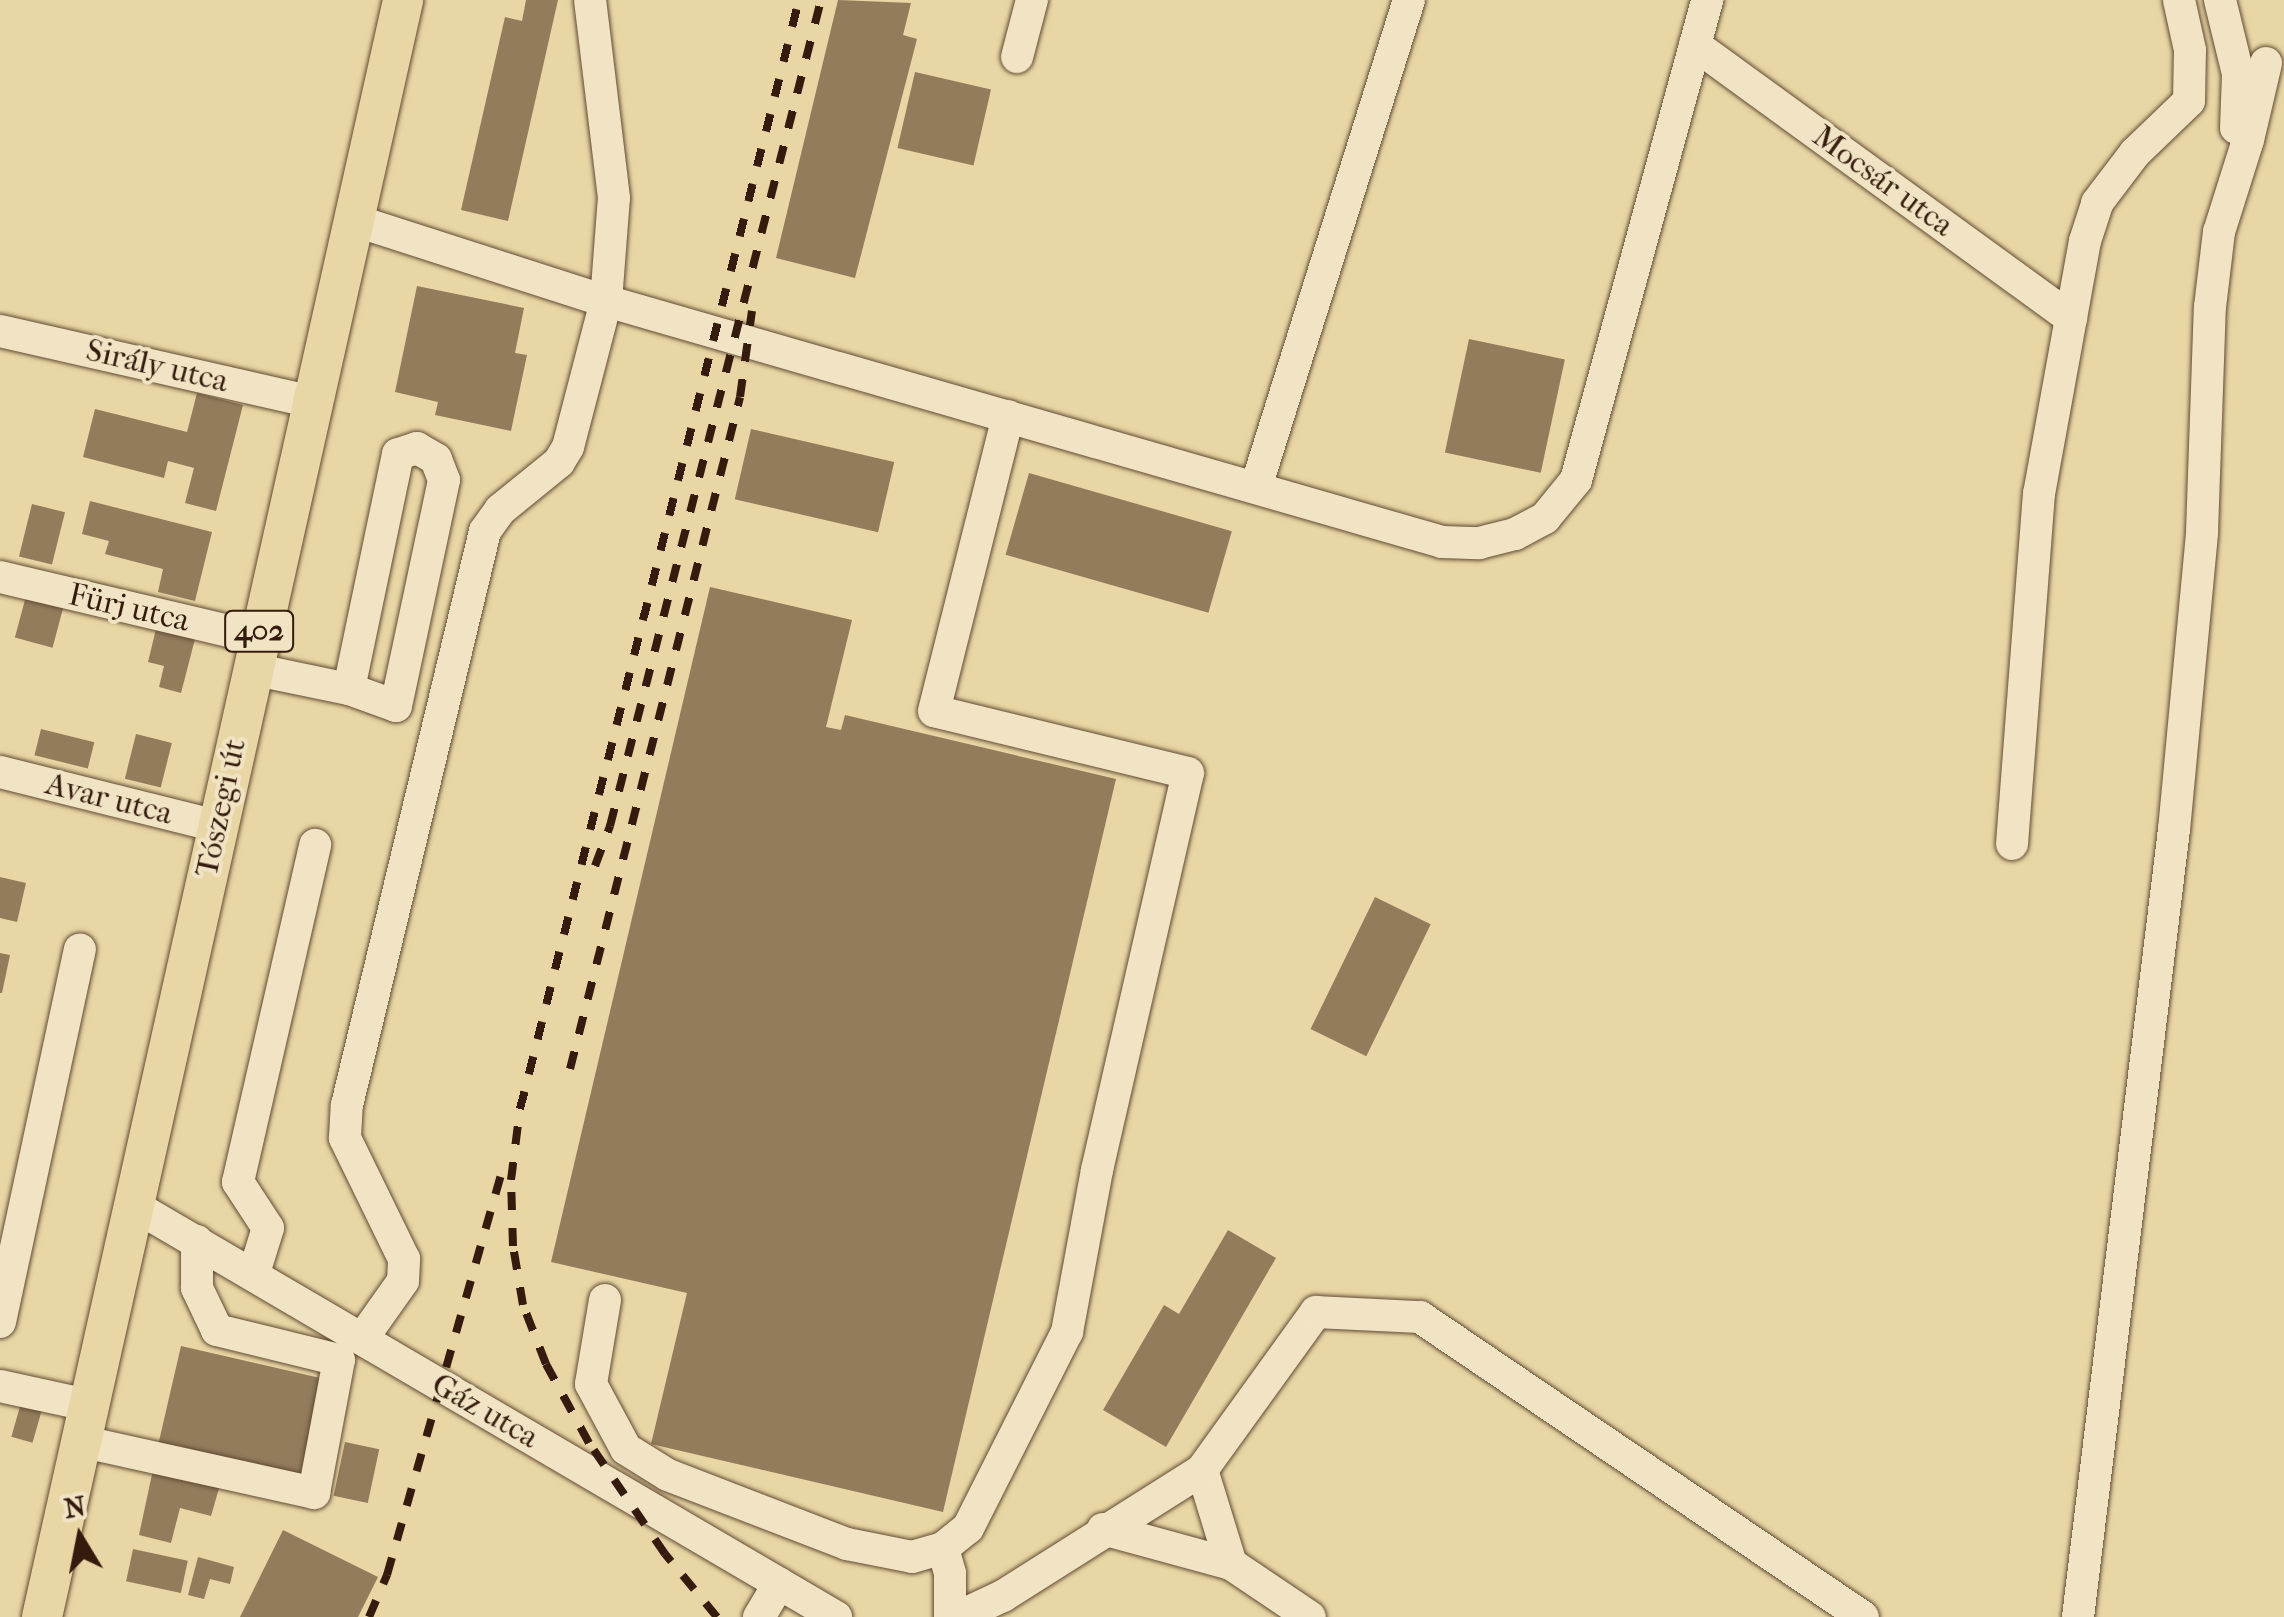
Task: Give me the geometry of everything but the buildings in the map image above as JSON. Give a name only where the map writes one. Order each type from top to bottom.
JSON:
[{"type":"main road","name":"Tószegi út","points":[[42,1617],[403,0]]},
{"type":"street","points":[[0,1386],[84,1423],[314,1493],[351,1349],[403,1280],[404,1258],[345,1138],[351,1086],[485,530],[500,510],[559,462],[568,448],[606,301],[614,198],[590,0]]},
{"type":"street","points":[[1017,57],[1032,0]]},
{"type":"street","points":[[1256,487],[1408,0]]},
{"type":"street","points":[[353,220],[606,301],[1442,542],[1480,544],[1515,534],[1545,518],[1576,480],[1708,0]]},
{"type":"street","points":[[2012,844],[2039,494],[2085,240],[2097,202],[2135,154],[2189,101],[2190,50],[2179,0]]},
{"type":"street","points":[[2220,0],[2238,74],[2235,182]]},
{"type":"street","name":"Mocsár utca","points":[[1695,45],[2071,318]]},
{"type":"street","points":[[2078,1617],[2174,830],[2202,532],[2210,306],[2218,232],[2266,63]]},
{"type":"street","name":"Sirály utca","points":[[0,331],[313,402]]},
{"type":"street","points":[[605,1300],[591,1384],[626,1448],[668,1475],[847,1544],[912,1557],[942,1548],[968,1528],[1068,1332],[1097,1170],[1188,773],[934,712],[1008,416]]},
{"type":"street","name":"Fürj utca","points":[[0,577],[255,654],[349,689],[396,706],[444,480],[436,459],[417,448],[398,454],[349,689]]},
{"type":"street","name":"Avar utca","points":[[0,772],[217,826]]},
{"type":"street","points":[[254,1273],[268,1228],[238,1182],[314,845]]},
{"type":"street","points":[[0,1322],[80,950]]},
{"type":"street","name":"Gáz utca","points":[[134,1205],[254,1273],[351,1349],[836,1617]]},
{"type":"street","points":[[196,1240],[197,1288],[217,1330],[351,1349]]},
{"type":"street","points":[[958,1617],[1004,1596],[1103,1529],[1202,1470],[1316,1312],[1420,1318],[1862,1617]]},
{"type":"street","points":[[1202,1470],[1231,1564]]},
{"type":"street","points":[[1103,1529],[1231,1564],[1310,1617]]},
{"type":"street","points":[[942,1548],[950,1573],[950,1617]]},
{"type":"street","points":[[758,1617],[779,1584]]},
{"type":"railway","points":[[717,1617],[665,1554],[589,1443],[546,1364],[523,1305],[513,1246],[511,1180],[520,1109],[799,0]]},
{"type":"railway","points":[[595,866],[610,826],[821,0]]},
{"type":"railway","points":[[570,1069],[740,397],[752,311]]},
{"type":"railway","points":[[369,1617],[387,1575],[505,1162]]}]
